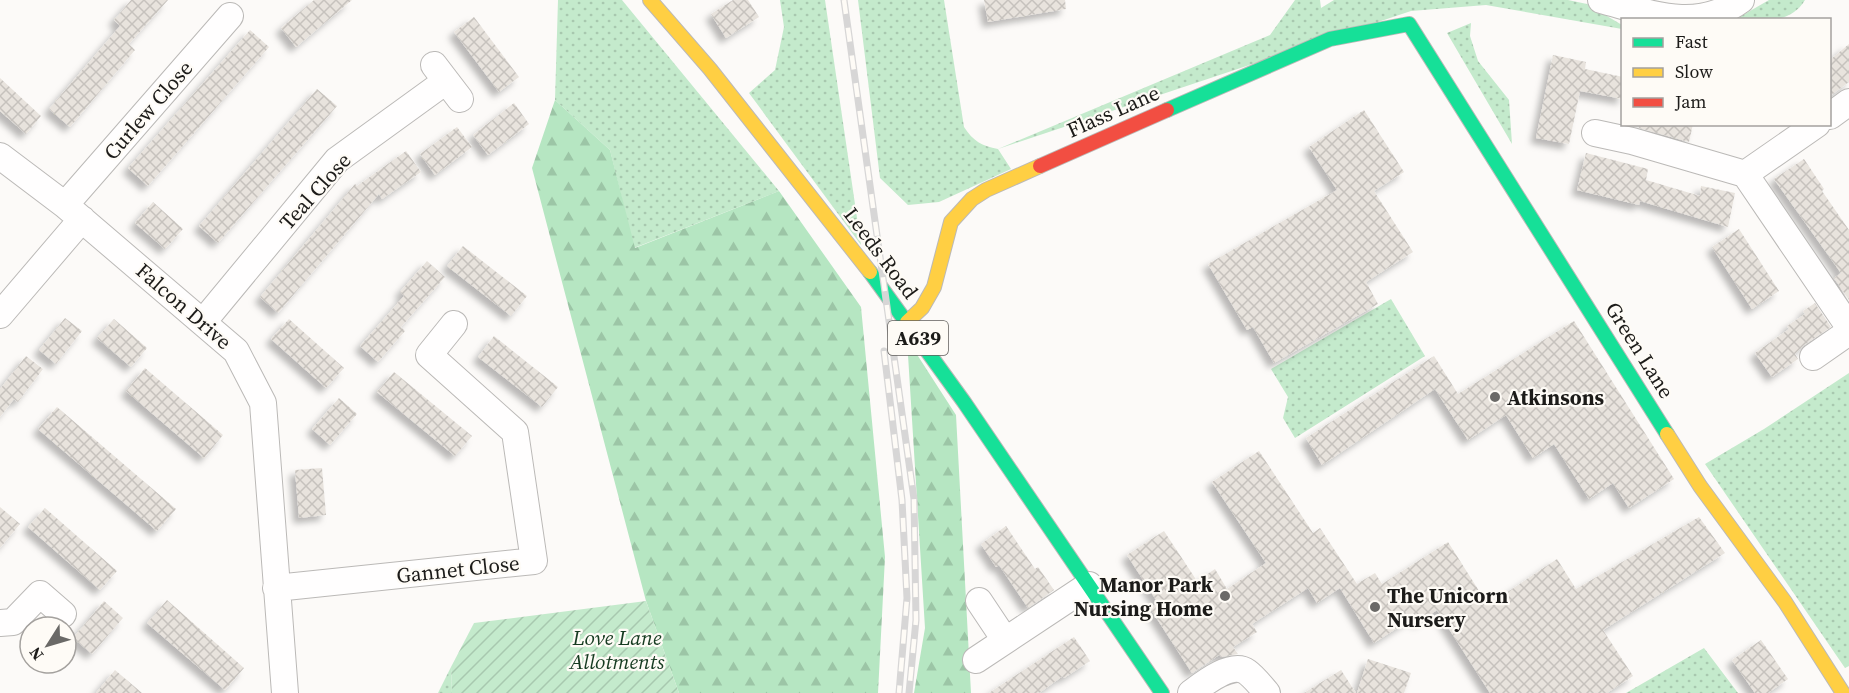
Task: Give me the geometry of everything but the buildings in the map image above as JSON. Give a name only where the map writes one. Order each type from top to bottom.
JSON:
[{"type":"street","name":"Leeds Road","points":[[650,0],[717,78],[874,277],[964,402],[1162,693]]},
{"type":"street","points":[[1601,0],[1658,17],[1700,18],[1715,15],[1741,0]]},
{"type":"street","name":"Curlew Close","points":[[0,315],[74,212],[230,16]]},
{"type":"street","name":"Flass Lane","points":[[907,322],[922,308],[934,287],[951,222],[972,199],[986,190],[1330,39],[1409,24]]},
{"type":"street","name":"Green Lane","points":[[1409,24],[1700,486],[1785,602],[1843,693]]},
{"type":"street","name":"Teal Close","points":[[203,322],[337,160],[447,82]]},
{"type":"street","points":[[1831,115],[1849,102]]},
{"type":"street","points":[[1745,174],[1814,126]]},
{"type":"street","points":[[1595,133],[1634,133],[1745,174],[1849,327]]},
{"type":"street","name":"Falcon Drive","points":[[0,156],[74,212],[236,351],[262,403],[285,693]]},
{"type":"street","name":"Gannet Close","points":[[276,588],[534,561],[515,432],[429,355],[454,324]]},
{"type":"street","points":[[1813,357],[1849,332]]},
{"type":"street","points":[[976,660],[1089,585]]},
{"type":"street","points":[[0,623],[13,622],[40,594],[63,614]]},
{"type":"street","points":[[979,601],[1005,640]]},
{"type":"street","points":[[1191,693],[1213,678],[1233,669],[1245,670],[1267,693]]},
{"type":"green space","points":[[558,0],[622,0],[779,191],[634,248],[610,150],[555,100]]},
{"type":"green space","points":[[780,0],[825,0],[861,245],[749,93],[775,70],[784,27]]},
{"type":"green space","points":[[858,0],[944,0],[964,127],[978,142],[998,149],[1011,169],[939,202],[908,205],[880,178]]},
{"type":"green space","points":[[1295,0],[1320,0],[1321,8],[1334,0],[1568,0],[1587,4],[1621,24],[1621,29],[1486,5],[1411,11],[998,149],[1270,35]]},
{"type":"green space","points":[[1769,0],[1805,0],[1792,14],[1783,17],[1738,18]]},
{"type":"green space","points":[[1471,23],[1470,36],[1478,61],[1509,100],[1512,144],[1447,33]]},
{"type":"green space","points":[[555,100],[610,150],[635,248],[779,191],[861,307],[885,557],[878,693],[679,693],[646,601],[532,168]]},
{"type":"green space","points":[[1391,299],[1425,356],[1295,438],[1283,418],[1288,397],[1271,369]]},
{"type":"green space","points":[[907,339],[956,415],[971,693],[914,693],[925,628]]},
{"type":"green space","points":[[1849,373],[1849,666],[1845,668],[1705,464],[1764,429]]},
{"type":"green space","name":"Love Lane Allotments","points":[[646,601],[679,693],[452,693],[451,667],[474,623]]},
{"type":"green space","points":[[1704,648],[1738,693],[1626,693]]},
{"type":"green space","points":[[451,667],[452,693],[438,693]]},
{"type":"railway","points":[[844,0],[914,499],[916,620],[909,693]]},
{"type":"railway","points":[[884,351],[902,500],[907,598],[899,693]]},
{"type":"traffic: fast","points":[[1167,110],[1330,39],[1409,24],[1667,434]]},
{"type":"traffic: fast","points":[[870,272],[964,402],[1162,693]]},
{"type":"traffic: slow","points":[[650,0],[710,69],[870,272]]},
{"type":"traffic: slow","points":[[907,322],[922,308],[934,287],[951,222],[972,199],[986,190],[1040,166]]},
{"type":"traffic: slow","points":[[1667,434],[1700,486],[1785,602],[1843,693]]},
{"type":"traffic: jam","points":[[1040,166],[1167,110]]},
{"type":"place","name":"Atkinsons","points":[[1495,397]]},
{"type":"place","name":"Manor Park Nursing Home","points":[[1225,596]]},
{"type":"place","name":"The Unicorn Nursery","points":[[1375,607]]}]
